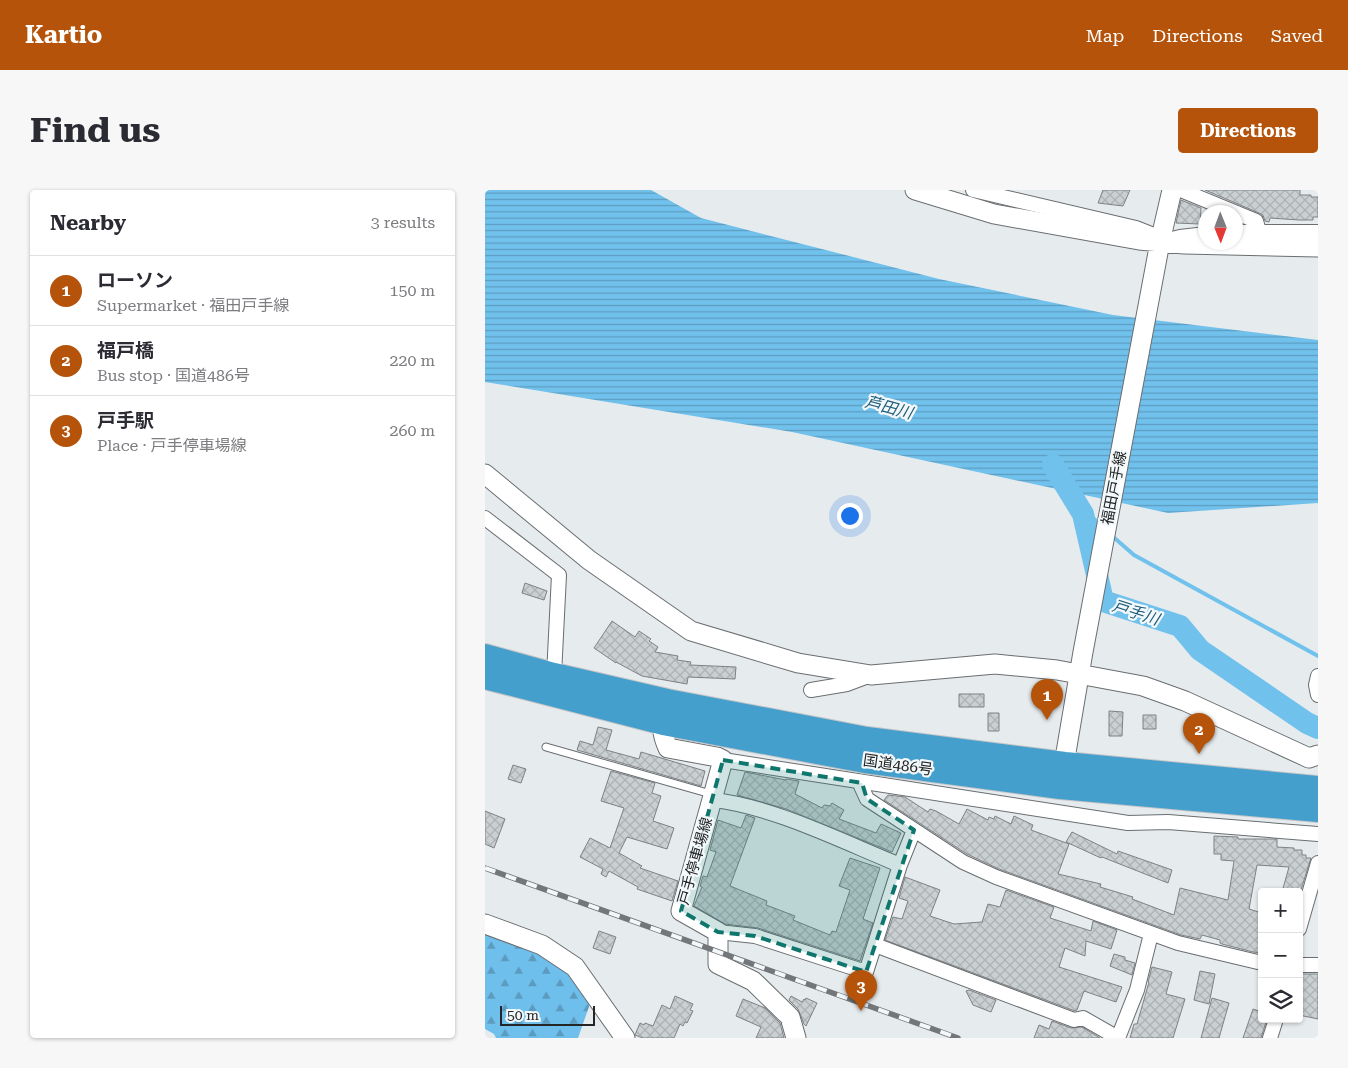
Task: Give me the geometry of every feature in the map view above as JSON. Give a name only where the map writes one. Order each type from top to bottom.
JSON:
[{"type":"highway","name":"国道486号","points":[[485,656],[554,674],[665,712],[1065,764],[1318,788]]},
{"type":"highway","name":"国道486号","points":[[485,677],[665,712],[865,761],[1060,787],[1318,810]]},
{"type":"street","points":[[915,190],[994,214],[1159,245],[1318,247]]},
{"type":"street","points":[[973,190],[1136,228],[1151,234],[1159,245]]},
{"type":"street","name":"福田戸手線","points":[[1060,787],[1083,652],[1159,245],[1172,190]]},
{"type":"street","points":[[1181,190],[1256,221],[1259,231]]},
{"type":"street","points":[[1243,232],[1318,232]]},
{"type":"street","points":[[1159,245],[1180,237],[1198,235]]},
{"type":"street","points":[[485,474],[589,560],[691,631],[798,663],[871,675],[995,664],[1057,670],[1143,686],[1185,701],[1309,758],[1318,755]]},
{"type":"street","points":[[485,518],[559,575],[554,674]]},
{"type":"street","points":[[811,690],[847,684],[871,675]]},
{"type":"street","points":[[1318,676],[1316,685],[1318,695]]},
{"type":"street","points":[[665,712],[663,736],[668,748],[723,760],[1128,823],[1168,822],[1318,834]]},
{"type":"street","name":"戸手停車場線","points":[[718,932],[681,911],[723,760]]},
{"type":"street","points":[[862,783],[861,786],[867,799],[963,862],[996,877],[1178,943],[1258,962]]},
{"type":"street","points":[[713,797],[794,822],[900,865]]},
{"type":"street","points":[[797,1038],[790,1017],[753,981],[718,964],[718,932],[755,936],[866,972],[900,865],[914,830]]},
{"type":"street","points":[[1303,915],[1318,863]]},
{"type":"street","points":[[485,924],[542,946],[575,966],[625,1038]]},
{"type":"street","points":[[875,945],[1074,1020],[1083,1018],[1118,1038],[1137,990],[1151,934]]},
{"type":"street","points":[[1303,965],[1318,965]]},
{"type":"street","points":[[1270,1038],[1275,1023]]},
{"type":"lane","points":[[546,747],[713,797]]},
{"type":"highlighted area","points":[[723,760],[862,783],[867,799],[914,830],[866,972],[755,936],[718,932],[681,911]]},
{"type":"green space","points":[[485,926],[562,964],[591,1001],[578,1038],[496,1038],[494,1034],[485,1029]]},
{"type":"water","name":"芦田川","points":[[485,190],[651,190],[701,218],[939,279],[1113,315],[1318,340],[1318,503],[1168,513],[792,432],[485,382]]},
{"type":"building","points":[[1103,190],[1130,190],[1123,206],[1098,203]]},
{"type":"building","points":[[1205,190],[1300,190],[1300,195],[1318,197],[1318,217],[1313,217],[1313,220],[1270,218],[1269,222],[1265,221],[1263,215]]},
{"type":"building","points":[[1181,200],[1198,207],[1198,224],[1176,223]]},
{"type":"building","points":[[525,583],[547,591],[544,600],[522,593]]},
{"type":"building","points":[[612,621],[635,637],[639,631],[651,639],[649,641],[658,647],[655,652],[678,656],[677,660],[691,662],[690,665],[736,667],[735,679],[688,677],[687,684],[642,676],[616,663],[594,648]]},
{"type":"building","points":[[959,694],[984,694],[984,707],[959,707]]},
{"type":"building","points":[[1109,711],[1123,712],[1122,736],[1109,736]]},
{"type":"building","points":[[988,713],[999,713],[999,731],[988,731]]},
{"type":"building","points":[[1143,715],[1156,715],[1156,729],[1143,729]]},
{"type":"building","points":[[598,727],[612,730],[606,750],[639,759],[641,752],[705,771],[701,786],[577,750],[580,741],[593,745]]},
{"type":"building","points":[[513,765],[526,769],[521,783],[508,779]]},
{"type":"building","points":[[611,771],[655,783],[652,793],[661,796],[653,821],[674,828],[667,849],[627,837],[619,853],[642,866],[640,868],[678,881],[672,901],[637,889],[638,887],[609,871],[606,877],[601,874],[603,869],[580,857],[590,838],[610,848],[624,808],[601,801]]},
{"type":"building","points":[[745,772],[799,781],[795,794],[822,808],[824,805],[830,806],[832,803],[844,810],[839,819],[876,833],[881,824],[901,833],[892,852],[786,809],[737,795]]},
{"type":"building","points":[[888,795],[905,797],[928,812],[930,809],[936,811],[959,824],[967,809],[988,820],[989,817],[994,819],[995,816],[1011,824],[1014,816],[1033,825],[1031,830],[1069,844],[1058,874],[1101,884],[1100,887],[1133,897],[1132,899],[1174,915],[1180,888],[1228,900],[1234,861],[1221,860],[1221,854],[1214,854],[1214,836],[1238,837],[1238,839],[1277,839],[1277,847],[1302,850],[1302,855],[1306,855],[1306,858],[1311,858],[1302,888],[1283,888],[1289,867],[1257,865],[1249,909],[1258,912],[1258,953],[1253,952],[1222,944],[1220,940],[1202,935],[1200,939],[1181,935],[999,869],[967,854],[884,800]]},
{"type":"building","points":[[485,811],[505,819],[494,848],[485,844]]},
{"type":"building","points":[[746,815],[755,818],[730,886],[767,901],[766,905],[795,916],[793,920],[830,935],[832,931],[836,932],[850,890],[839,886],[850,858],[880,868],[863,919],[873,923],[860,961],[758,928],[725,924],[694,906],[702,887],[700,886],[703,876],[707,877],[716,852],[710,850],[718,820],[741,828]]},
{"type":"building","points":[[1072,832],[1117,854],[1118,851],[1172,870],[1168,883],[1101,858],[1066,842]]},
{"type":"building","points":[[905,877],[940,890],[930,916],[954,924],[982,922],[988,904],[1000,907],[1006,890],[1054,907],[1050,918],[1091,931],[1093,921],[1117,930],[1111,949],[1086,941],[1085,956],[1065,948],[1059,967],[1122,987],[1116,1002],[1084,991],[1075,1011],[885,940],[893,917],[902,919],[908,901],[899,898]]},
{"type":"building","points":[[599,931],[616,937],[610,954],[593,948]]},
{"type":"building","points":[[1114,954],[1125,957],[1125,960],[1135,963],[1132,975],[1110,966]]},
{"type":"building","points":[[1152,967],[1172,972],[1166,994],[1185,999],[1173,1038],[1130,1038],[1134,1024],[1137,1024]]},
{"type":"building","points":[[1200,971],[1215,974],[1209,1004],[1194,1000]]},
{"type":"building","points":[[1303,974],[1318,974],[1318,1019],[1303,1016]]},
{"type":"building","points":[[969,990],[996,1000],[991,1012],[973,1005],[966,991]]},
{"type":"building","points":[[675,996],[693,1004],[690,1010],[693,1011],[687,1023],[685,1022],[683,1026],[680,1024],[674,1038],[643,1038],[635,1035],[640,1023],[653,1026],[662,1005],[670,1009]]},
{"type":"building","points":[[791,996],[802,1002],[806,998],[817,1003],[806,1026],[798,1009],[789,1000]]},
{"type":"building","points":[[1212,998],[1229,1003],[1219,1038],[1201,1038]]},
{"type":"building","points":[[743,999],[765,1008],[780,1023],[784,1038],[756,1038],[761,1027],[736,1016]]},
{"type":"building","points":[[1253,1009],[1258,1011],[1258,1023],[1266,1023],[1261,1038],[1243,1038]]},
{"type":"building","points":[[1052,1021],[1071,1028],[1082,1027],[1100,1038],[1034,1038],[1039,1025],[1049,1029]]},
{"type":"waterway","name":"戸手川","points":[[1053,465],[1083,514],[1103,601],[1180,626],[1200,650],[1307,723],[1318,728]]},
{"type":"waterway","name":"戸手川","points":[[1071,488],[1087,513],[1101,525]]},
{"type":"waterway","points":[[1111,535],[1134,555],[1318,656]]},
{"type":"railway","points":[[485,868],[958,1038]]},
{"type":"place","name":"ローソン","points":[[1047,720]]},
{"type":"place","name":"福戸橋","points":[[1199,754]]},
{"type":"place","name":"戸手駅","points":[[861,1011]]}]
